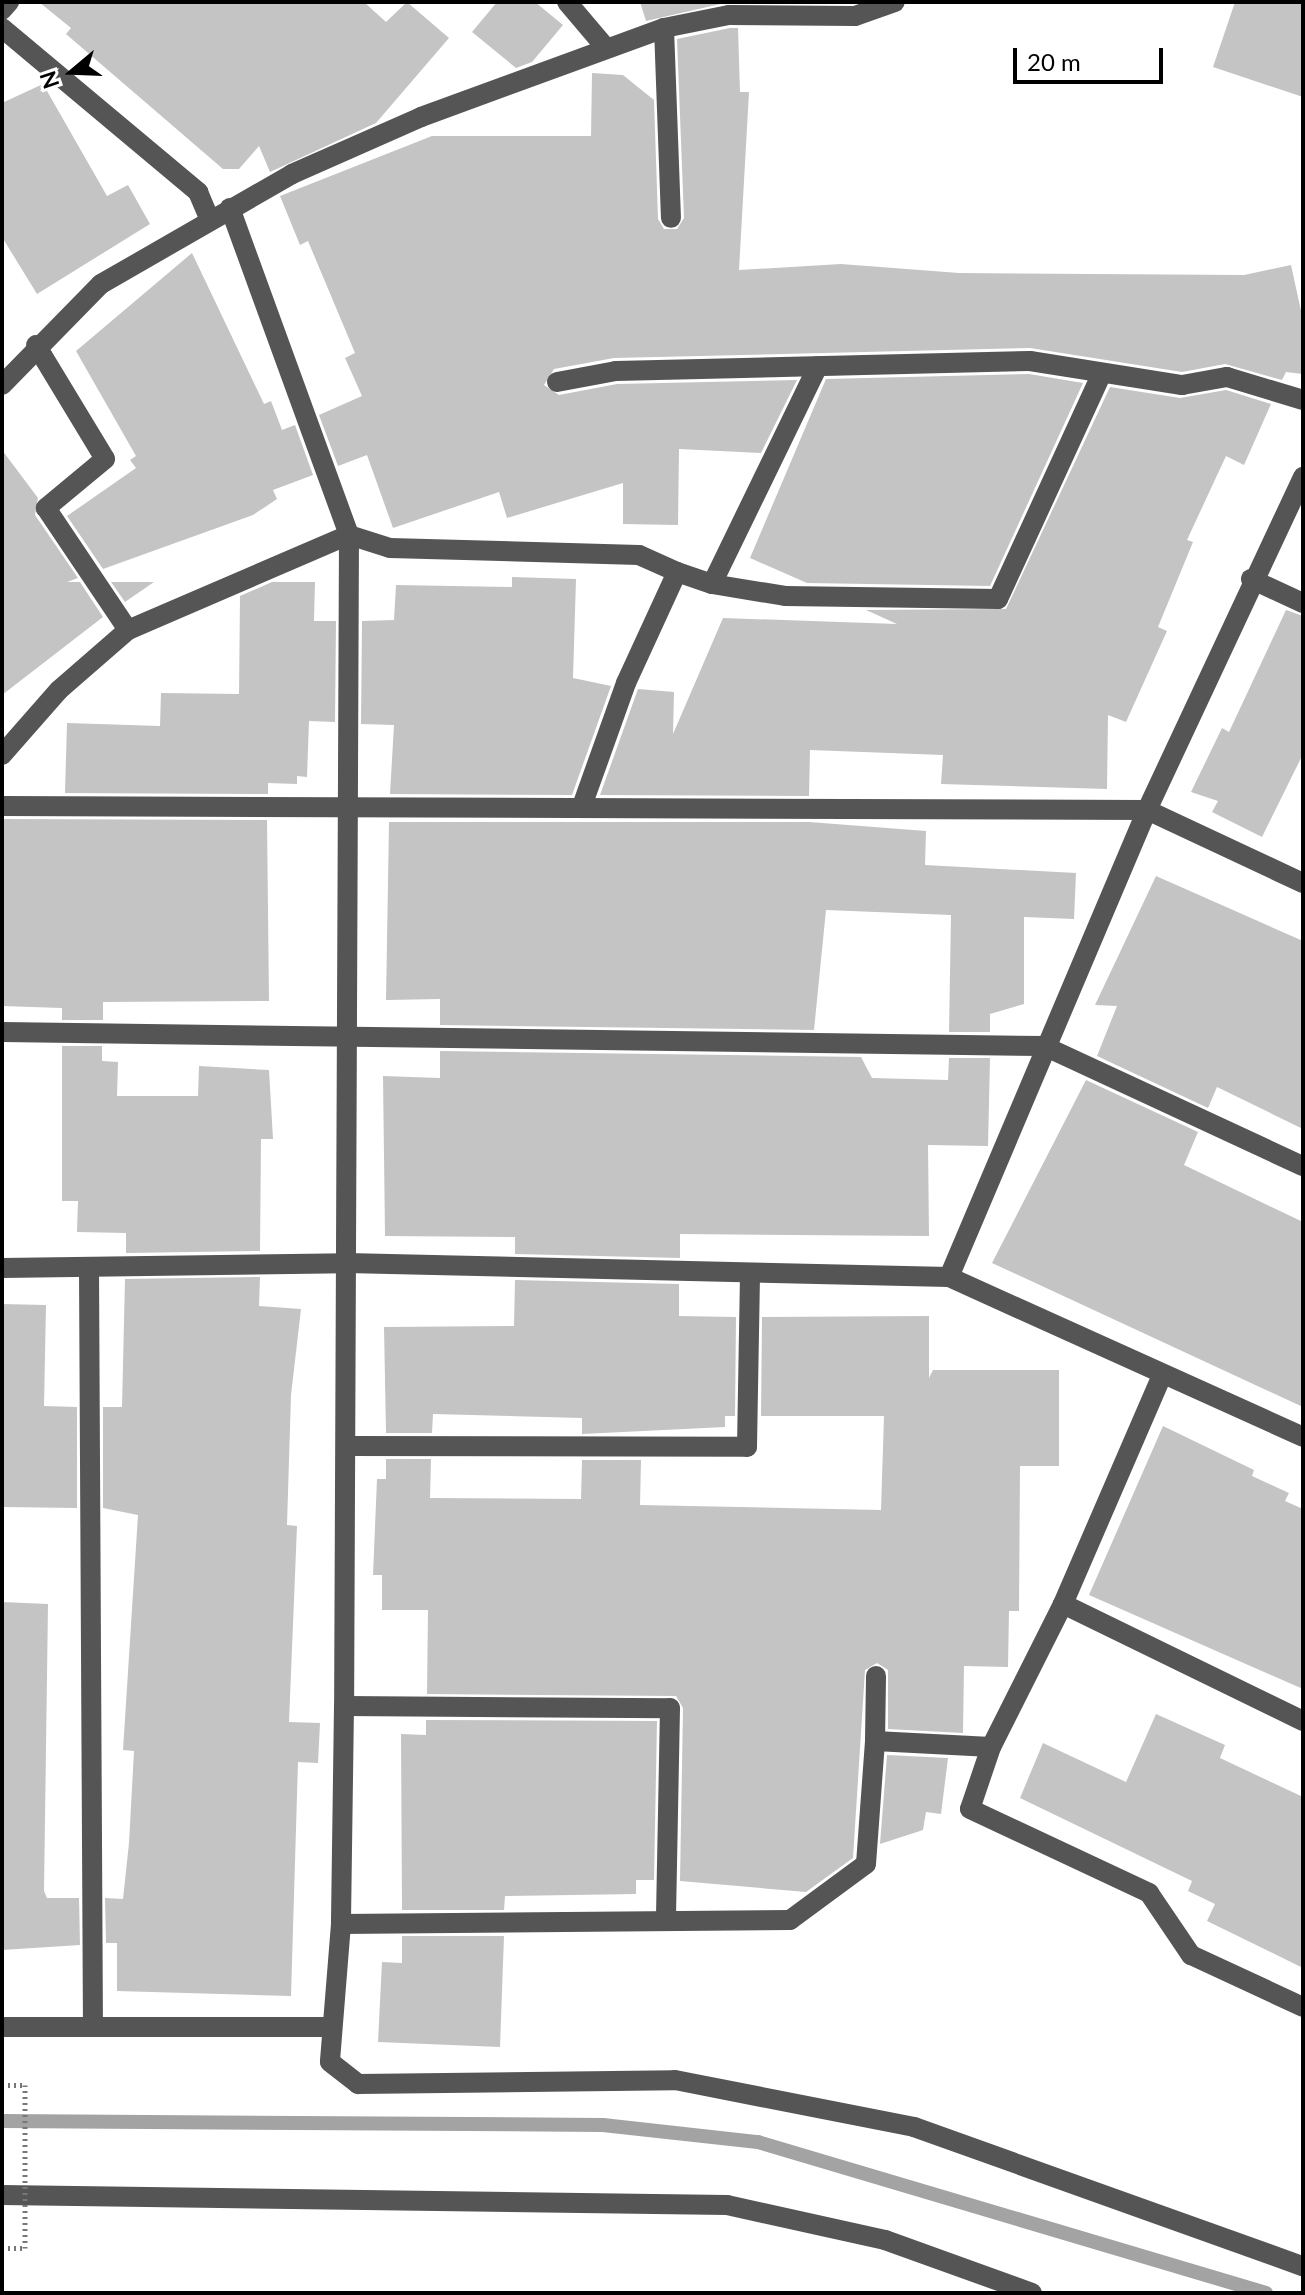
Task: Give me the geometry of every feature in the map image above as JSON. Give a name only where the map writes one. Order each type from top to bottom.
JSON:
[{"type":"street","points":[[2,10],[9,2]]},
{"type":"street","points":[[567,2],[606,48]]},
{"type":"street","points":[[2,385],[36,345],[101,284],[230,208],[421,117],[664,28],[729,15],[855,16],[895,2]]},
{"type":"street","points":[[2,28],[198,192],[210,220]]},
{"type":"street","points":[[664,28],[671,218]]},
{"type":"street","points":[[230,208],[349,535],[344,1706],[341,1924],[330,2062],[358,2084],[690,2083],[914,2127],[1303,2266]]},
{"type":"street","points":[[36,345],[105,459],[46,508],[128,630]]},
{"type":"street","points":[[557,382],[616,371],[1030,361],[1101,375],[1182,385],[1227,377],[1303,400]]},
{"type":"street","points":[[712,584],[818,366]]},
{"type":"street","points":[[2,755],[59,690],[128,630],[349,535],[390,548],[639,555],[712,584],[785,596],[998,599],[1101,375]]},
{"type":"street","points":[[949,1277],[1044,1046],[1147,810],[1251,579],[1303,477]]},
{"type":"street","points":[[582,806],[626,683],[677,572]]},
{"type":"street","points":[[1251,579],[1303,603]]},
{"type":"street","points":[[2,806],[349,803],[1147,810],[1303,883]]},
{"type":"street","points":[[2,1032],[347,1034],[1044,1046],[1303,1166]]},
{"type":"street","points":[[2,1268],[346,1263],[949,1277],[1303,1437]]},
{"type":"street","points":[[89,1269],[93,2026]]},
{"type":"street","points":[[347,1446],[747,1447],[750,1274]]},
{"type":"street","points":[[1162,1375],[1063,1604],[991,1747],[970,1809],[1149,1893],[1191,1955],[1303,2007]]},
{"type":"street","points":[[1063,1604],[1303,1721]]},
{"type":"street","points":[[341,1924],[790,1920],[866,1864],[875,1741],[876,1676]]},
{"type":"street","points":[[344,1706],[670,1708],[666,1921]]},
{"type":"street","points":[[875,1741],[991,1747]]},
{"type":"street","points":[[2,2027],[331,2027]]},
{"type":"street","points":[[2,2195],[727,2205],[885,2240],[1032,2293]]},
{"type":"path","points":[[2,2085],[25,2085],[25,2248],[2,2248]]},
{"type":"path","points":[[396,2293],[698,2293]]},
{"type":"building","points":[[39,2],[364,2],[386,22],[407,2],[449,38],[376,123],[270,172],[259,146],[239,169],[223,169],[66,34],[71,28]]},
{"type":"building","points":[[497,2],[535,2],[563,25],[532,62],[516,68],[472,32]]},
{"type":"building","points":[[640,2],[729,2],[646,21]]},
{"type":"building","points":[[1235,2],[1303,2],[1303,97],[1213,67]]},
{"type":"building","points":[[738,28],[740,92],[749,92],[739,270],[841,264],[959,273],[1244,275],[1291,265],[1303,320],[1303,374],[1286,372],[1282,380],[1225,364],[1182,372],[1030,348],[614,358],[554,369],[544,385],[559,395],[617,384],[797,380],[761,453],[679,449],[678,525],[623,524],[623,483],[507,518],[499,492],[393,528],[367,455],[338,466],[319,415],[362,396],[345,358],[355,353],[308,241],[300,245],[280,196],[432,136],[591,136],[592,73],[623,75],[654,100],[658,219],[664,229],[677,229],[684,218],[677,39]]},
{"type":"building","points":[[43,84],[107,196],[128,185],[150,224],[37,294],[2,237],[2,103]]},
{"type":"building","points":[[192,253],[264,404],[271,401],[282,430],[295,425],[313,475],[273,490],[277,499],[253,515],[103,569],[67,516],[136,468],[130,460],[136,456],[76,351]]},
{"type":"building","points":[[1029,374],[1083,383],[990,586],[807,583],[750,558],[826,379]]},
{"type":"building","points":[[1110,387],[1180,398],[1226,390],[1271,404],[1244,465],[1226,456],[1187,540],[1193,542],[1158,627],[1167,631],[1126,722],[1108,715],[1107,789],[941,784],[943,755],[810,750],[809,796],[600,795],[638,689],[674,692],[673,734],[723,618],[897,624],[866,610],[1006,609]]},
{"type":"building","points":[[2,450],[38,498],[35,515],[78,578],[67,582],[80,582],[103,617],[2,695]]},
{"type":"building","points":[[512,577],[576,579],[573,678],[611,686],[572,795],[390,794],[394,725],[361,724],[362,621],[394,620],[396,585],[512,587]]},
{"type":"building","points":[[111,582],[154,582],[125,602]]},
{"type":"building","points":[[272,582],[315,582],[314,621],[336,621],[335,722],[309,721],[307,777],[297,776],[297,784],[268,783],[268,794],[65,793],[67,723],[160,726],[161,693],[239,694],[240,596]]},
{"type":"building","points":[[1286,610],[1303,616],[1303,754],[1262,837],[1212,812],[1218,801],[1191,792],[1222,728],[1229,732]]},
{"type":"building","points":[[2,819],[267,820],[269,1001],[103,1002],[103,1020],[62,1020],[62,1008],[2,1006]]},
{"type":"building","points":[[389,822],[809,822],[926,831],[925,865],[1076,873],[1074,919],[1024,917],[1024,1004],[990,1014],[990,1032],[949,1032],[951,915],[826,910],[814,1030],[440,1025],[440,999],[386,1000]]},
{"type":"building","points":[[1156,876],[1303,941],[1303,1129],[1217,1087],[1208,1108],[1097,1056],[1117,1006],[1095,1005]]},
{"type":"building","points":[[62,1046],[102,1046],[102,1061],[118,1062],[117,1096],[198,1096],[199,1066],[269,1070],[273,1139],[261,1139],[260,1251],[126,1253],[126,1233],[77,1232],[78,1201],[62,1201]]},
{"type":"building","points":[[440,1051],[861,1057],[872,1078],[948,1080],[949,1058],[990,1058],[988,1146],[928,1145],[929,1236],[680,1234],[680,1258],[515,1254],[515,1237],[385,1236],[383,1076],[440,1078]]},
{"type":"building","points":[[1086,1080],[1198,1132],[1184,1165],[1303,1222],[1303,1407],[992,1263]]},
{"type":"building","points":[[260,1277],[259,1306],[301,1309],[291,1395],[287,1525],[297,1526],[289,1722],[320,1723],[318,1763],[298,1762],[291,1996],[117,1991],[117,1943],[106,1943],[105,1898],[123,1899],[129,1843],[134,1751],[123,1750],[138,1515],[103,1508],[103,1407],[122,1407],[125,1279]]},
{"type":"building","points":[[515,1280],[679,1284],[679,1316],[736,1317],[735,1416],[725,1416],[725,1427],[582,1434],[582,1418],[433,1414],[432,1433],[386,1433],[384,1327],[514,1326]]},
{"type":"building","points":[[2,1304],[46,1305],[44,1406],[77,1407],[77,1508],[2,1507]]},
{"type":"building","points":[[929,1316],[929,1378],[933,1370],[1059,1370],[1059,1466],[1020,1466],[1019,1611],[1009,1611],[1008,1667],[964,1666],[963,1733],[888,1729],[888,1670],[877,1663],[865,1670],[853,1858],[806,1892],[680,1881],[683,1708],[676,1696],[427,1694],[428,1610],[382,1610],[382,1575],[373,1575],[377,1479],[386,1479],[386,1459],[431,1459],[430,1498],[581,1499],[582,1460],[641,1460],[640,1505],[881,1510],[884,1416],[761,1416],[762,1317]]},
{"type":"building","points":[[1163,1426],[1254,1470],[1252,1476],[1289,1493],[1285,1501],[1303,1509],[1303,1689],[1089,1595]]},
{"type":"building","points":[[2,1602],[48,1604],[44,1891],[47,1898],[79,1898],[80,1945],[2,1950]]},
{"type":"building","points":[[1156,1714],[1225,1745],[1220,1758],[1303,1797],[1303,1968],[1207,1921],[1215,1904],[1188,1891],[1192,1881],[1020,1798],[1043,1743],[1126,1782]]},
{"type":"building","points":[[426,1720],[657,1721],[654,1880],[636,1880],[636,1894],[505,1896],[504,1910],[402,1910],[401,1734],[426,1735]]},
{"type":"building","points":[[887,1755],[948,1758],[941,1814],[926,1812],[923,1830],[880,1844]]},
{"type":"building","points":[[402,1936],[504,1936],[500,2047],[378,2042],[382,1962],[402,1963]]},
{"type":"waterway","points":[[2,2121],[603,2125],[758,2142],[1266,2293]]}]
